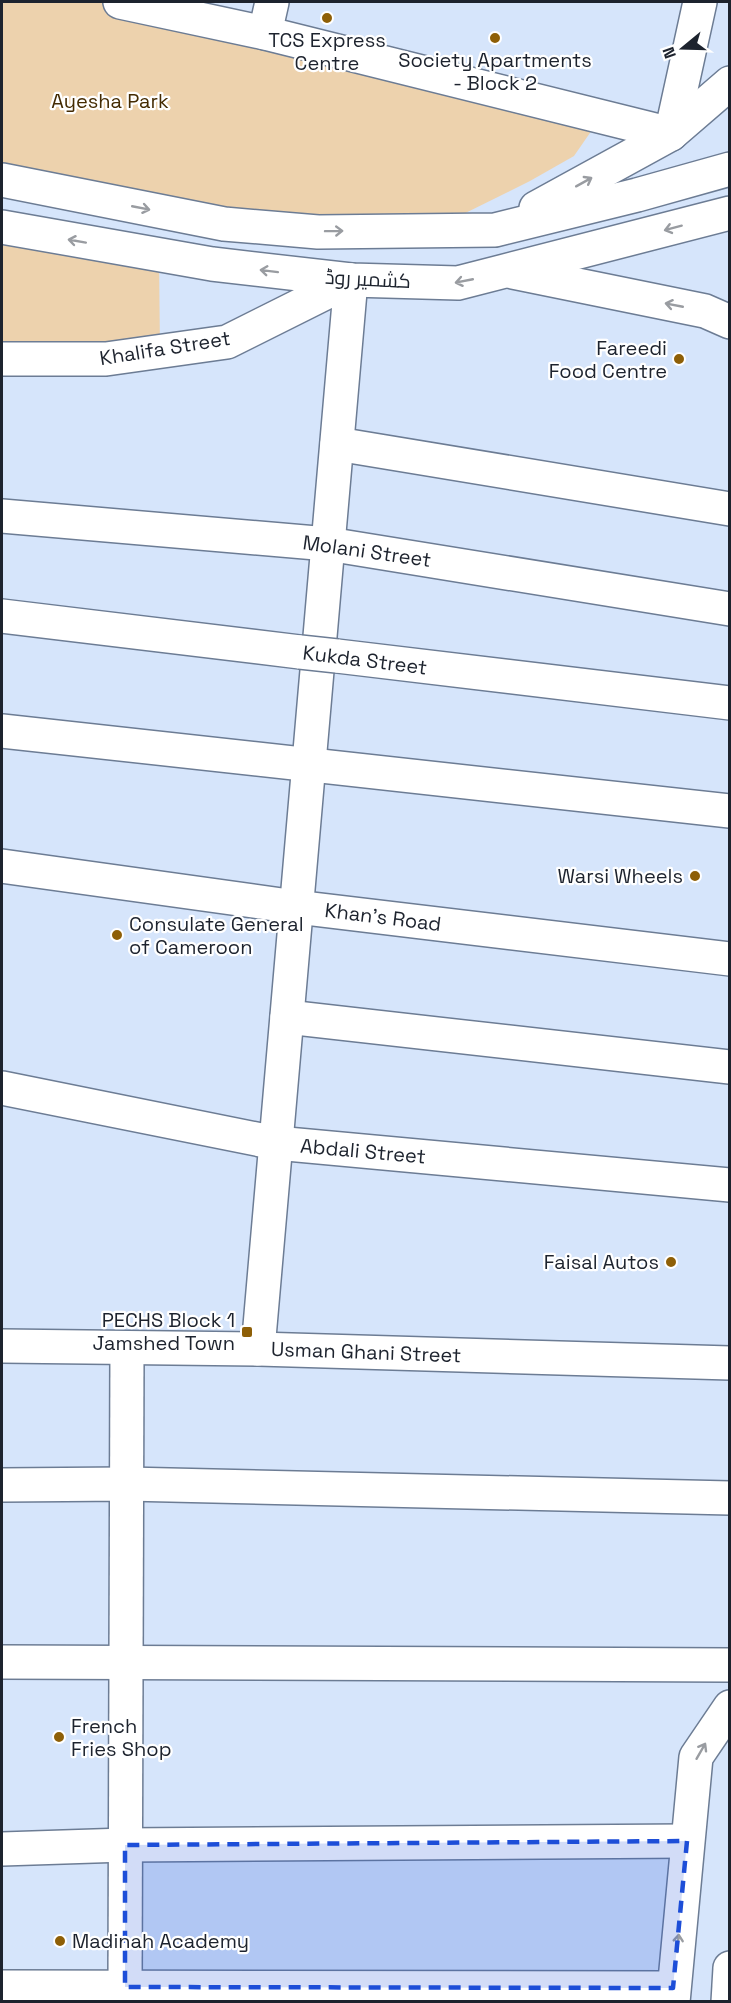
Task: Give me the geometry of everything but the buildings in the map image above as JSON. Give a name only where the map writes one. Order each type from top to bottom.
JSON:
[{"type":"street","points":[[120,2],[265,33],[671,134]]},
{"type":"street","points":[[265,33],[272,2]]},
{"type":"street","points":[[671,134],[700,2]]},
{"type":"street","points":[[495,230],[671,134],[729,83]]},
{"type":"street","points":[[2,180],[224,225],[318,232],[495,230],[637,195],[729,169]]},
{"type":"street","name":"کشمیر روڈ","points":[[2,227],[212,264],[351,280],[458,283],[729,213]]},
{"type":"street","points":[[506,271],[705,311],[729,322]]},
{"type":"street","points":[[258,1350],[351,280]]},
{"type":"street","name":"Khalifa Street","points":[[2,359],[106,359],[227,342],[351,280]]},
{"type":"street","points":[[337,444],[729,509]]},
{"type":"street","name":"Molani Street","points":[[2,516],[328,544],[729,609]]},
{"type":"street","name":"Kukda Street","points":[[2,616],[729,703]]},
{"type":"street","points":[[2,731],[729,811]]},
{"type":"street","name":"Khan's Road","points":[[2,866],[296,907],[729,959]]},
{"type":"street","points":[[287,1017],[729,1067]]},
{"type":"street","name":"Abdali Street","points":[[2,1088],[276,1143],[729,1185]]},
{"type":"street","name":"Usman Ghani Street","points":[[2,1346],[729,1362]]},
{"type":"street","points":[[125,1987],[127,1348]]},
{"type":"street","points":[[2,1485],[127,1484],[729,1498]]},
{"type":"street","points":[[2,1662],[729,1665]]},
{"type":"street","points":[[2,1987],[673,1995],[696,1757],[729,1707]]},
{"type":"street","points":[[2,1849],[125,1845],[687,1841]]},
{"type":"street","points":[[728,2001],[729,1968]]},
{"type":"highlighted area","points":[[687,1841],[673,1988],[125,1987],[125,1845]]},
{"type":"green space","name":"Ayesha Park","points":[[2,2],[120,2],[601,117],[574,156],[530,181],[431,230],[318,232],[2,180]]},
{"type":"green space","points":[[2,224],[159,255],[160,352],[2,359]]},
{"type":"place","name":"TCS Express Centre","points":[[327,18]]},
{"type":"place","name":"Society Apartments - Block 2","points":[[495,38]]},
{"type":"place","name":"Fareedi Food Centre","points":[[679,359]]},
{"type":"place","name":"Warsi Wheels","points":[[695,876]]},
{"type":"place","name":"Consulate General of Cameroon","points":[[117,935]]},
{"type":"place","name":"Faisal Autos","points":[[671,1262]]},
{"type":"place","name":"PECHS Block 1 Jamshed Town","points":[[247,1332]]},
{"type":"place","name":"French Fries Shop","points":[[59,1737]]},
{"type":"place","name":"Madinah Academy","points":[[60,1941]]}]
